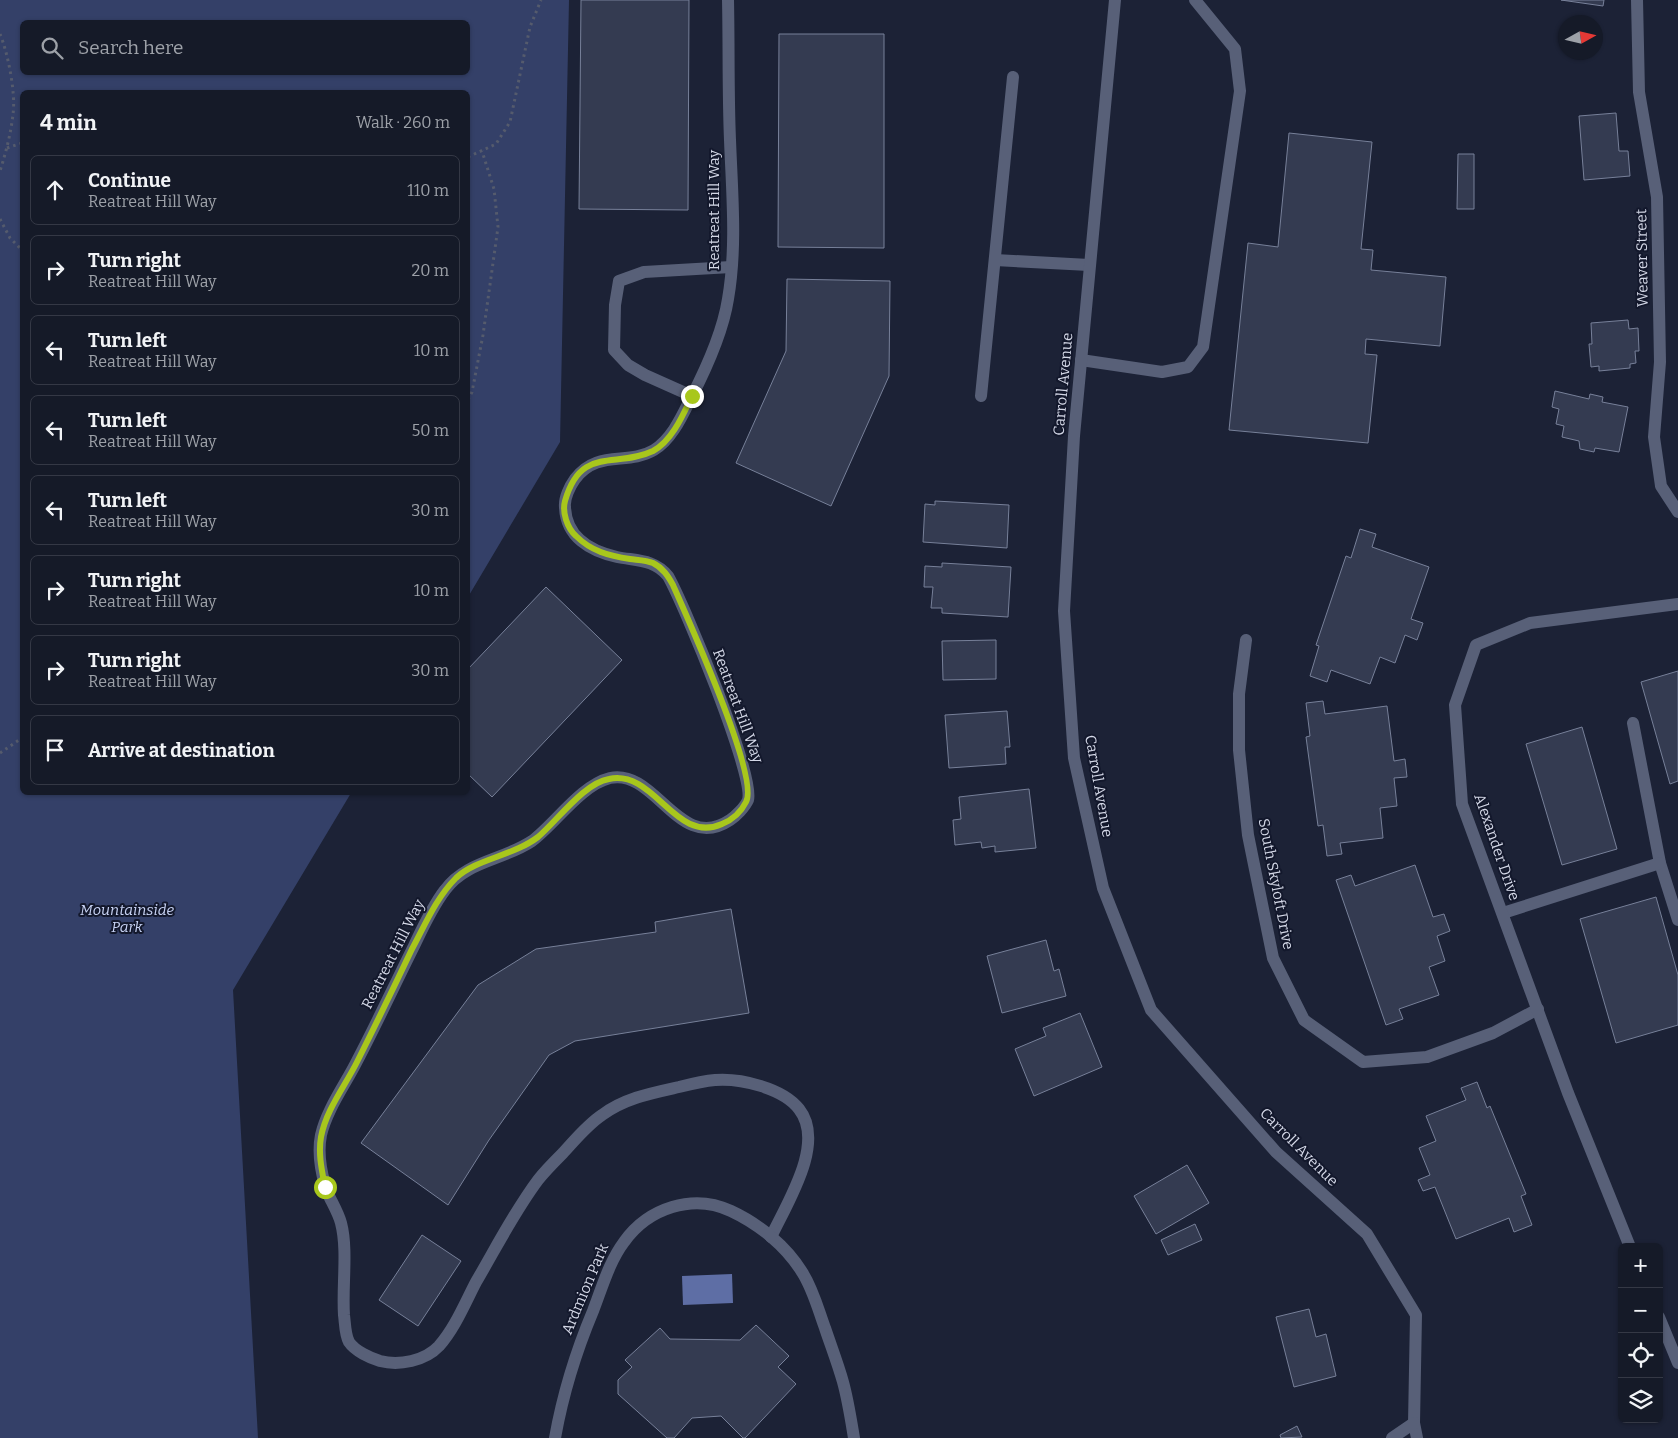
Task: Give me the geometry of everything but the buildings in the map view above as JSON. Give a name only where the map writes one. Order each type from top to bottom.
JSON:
[{"type":"street","name":"Reatreat Hill Way","points":[[728,0],[733,240],[728,300],[720,329],[679,423],[664,442],[654,450],[630,457],[595,462],[582,470],[571,484],[564,504],[566,521],[573,533],[584,544],[600,552],[652,563],[663,570],[668,576],[717,691],[742,760],[748,783],[748,800],[740,811],[727,822],[705,828],[690,825],[636,782],[623,778],[607,779],[576,799],[538,836],[520,849],[480,864],[458,876],[446,888],[429,916],[326,1120],[319,1150],[325,1187],[341,1223],[344,1248],[344,1316],[350,1343],[361,1353],[378,1360],[396,1363],[418,1359],[437,1348],[451,1329],[502,1237],[538,1180],[575,1139],[601,1115],[622,1103],[643,1095],[706,1081],[730,1079],[750,1083],[772,1091],[788,1098],[801,1110],[809,1130],[807,1153],[797,1182],[771,1236]]},
{"type":"street","name":"Carroll Avenue","points":[[1115,0],[1074,436],[1064,611],[1074,758],[1103,888],[1151,1010],[1276,1152],[1367,1234],[1416,1316],[1414,1423],[1417,1438]]},
{"type":"street","points":[[1081,360],[1162,372],[1188,367],[1203,347],[1240,91],[1235,49],[1195,0]]},
{"type":"street","name":"Weaver Street","points":[[1637,0],[1639,92],[1657,196],[1660,362],[1654,437],[1662,486],[1678,512]]},
{"type":"street","points":[[981,396],[1013,77]]},
{"type":"street","points":[[995,260],[1089,265]]},
{"type":"street","points":[[692,396],[645,375],[628,365],[614,350],[618,280],[644,272],[731,266]]},
{"type":"street","name":"Alexander Drive","points":[[1628,1243],[1568,1093],[1462,804],[1455,705],[1476,645],[1530,623],[1678,604]]},
{"type":"street","name":"South Skyloft Drive","points":[[1246,640],[1239,694],[1239,750],[1248,835],[1273,958],[1304,1020],[1363,1062],[1427,1057],[1492,1033],[1538,1009]]},
{"type":"street","points":[[1633,724],[1660,863],[1678,920]]},
{"type":"street","points":[[1503,913],[1660,863]]},
{"type":"street","name":"Ardmion Park","points":[[554,1438],[561,1400],[578,1348],[612,1262],[623,1243],[635,1228],[653,1215],[667,1208],[698,1203],[715,1205],[744,1217],[771,1236],[802,1271],[813,1293],[843,1383],[854,1438]]},
{"type":"street","points":[[1663,1327],[1678,1363]]},
{"type":"street","points":[[1392,1438],[1414,1423]]},
{"type":"path","points":[[470,156],[496,144],[510,122],[530,27],[541,0]]},
{"type":"path","points":[[0,34],[10,68],[14,112],[7,148],[0,170]]},
{"type":"path","points":[[7,148],[20,144]]},
{"type":"path","points":[[470,396],[483,335],[498,227],[494,189],[482,151]]},
{"type":"path","points":[[0,219],[10,238],[20,248]]},
{"type":"path","points":[[0,753],[20,739]]},
{"type":"green space","name":"Mountainside Park","points":[[0,0],[569,0],[560,442],[470,594],[470,90],[20,90],[20,795],[350,795],[233,990],[258,1438],[0,1438]]},
{"type":"shaded area","points":[[732,1274],[733,1303],[683,1305],[682,1276]]},
{"type":"route","points":[[325,1187],[319,1150],[326,1120],[429,916],[446,888],[458,876],[480,864],[520,849],[538,836],[576,799],[607,779],[623,778],[636,782],[690,825],[705,828],[727,822],[740,811],[748,800],[748,783],[742,760],[717,691],[668,576],[663,570],[652,563],[600,552],[584,544],[573,533],[566,521],[564,504],[571,484],[582,470],[595,462],[641,455],[654,450],[664,442],[679,423],[692,396]]}]
